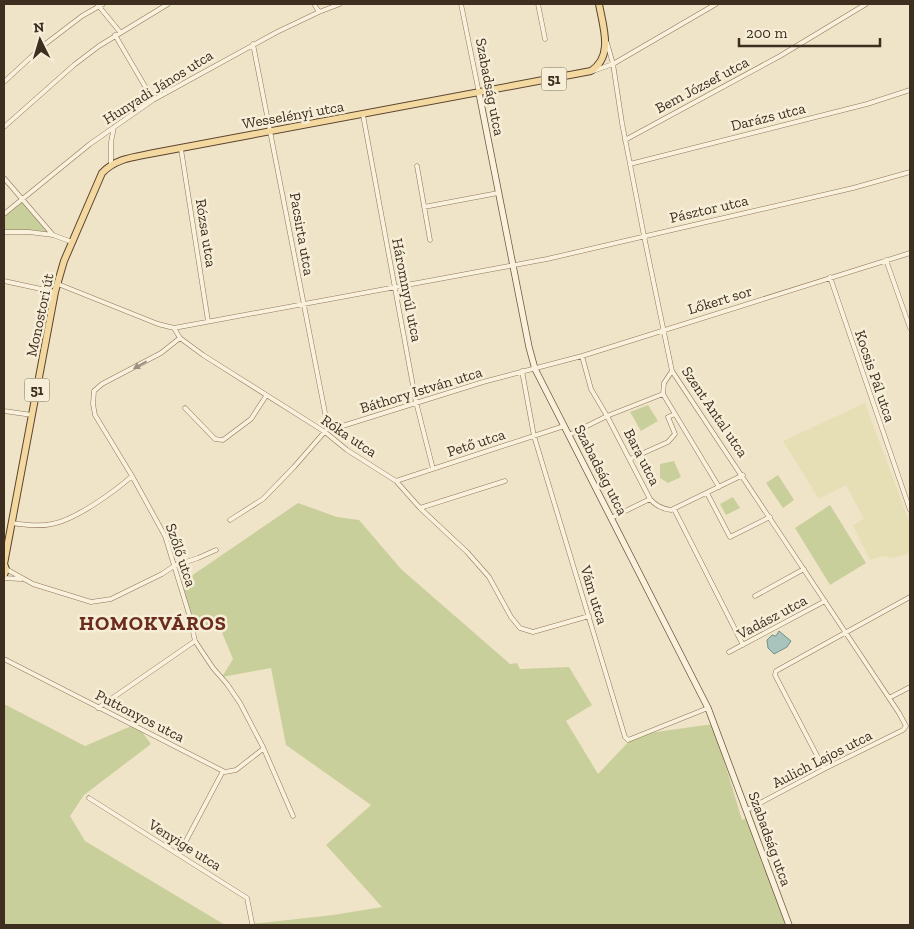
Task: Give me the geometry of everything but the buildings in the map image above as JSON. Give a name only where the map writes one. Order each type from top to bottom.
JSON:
[{"type":"main road","name":"Szent Antal utca","points":[[591,71],[598,66],[605,55],[605,38],[599,4]]},
{"type":"main road","name":"51","points":[[479,93],[591,71]]},
{"type":"main road","name":"Wesselényi utca","points":[[111,165],[122,160],[181,148],[479,93]]},
{"type":"main road","name":"Szabadság utca","points":[[479,93],[529,347],[535,368],[708,708],[789,925]]},
{"type":"main road","name":"Monostori út","points":[[4,570],[8,539],[56,288],[64,261],[74,243],[102,174],[111,165]]},
{"type":"main road","name":"Monostori út","points":[[4,546],[8,539]]},
{"type":"street","points":[[4,127],[74,65],[114,35],[168,4]]},
{"type":"street","points":[[314,4],[319,12]]},
{"type":"street","name":"Hunyadi János utca","points":[[4,214],[114,127],[153,100],[254,44],[319,12],[340,4]]},
{"type":"street","name":"Szabadság utca","points":[[461,4],[479,93]]},
{"type":"street","points":[[538,4],[546,39]]},
{"type":"street","points":[[591,71],[613,64],[716,4]]},
{"type":"street","name":"Bem József utca","points":[[625,140],[780,56],[866,4]]},
{"type":"street","points":[[4,82],[44,45],[82,16],[100,5],[120,32]]},
{"type":"street","points":[[114,35],[153,100]]},
{"type":"street","name":"Szent Antal utca","points":[[605,38],[613,64],[625,140],[672,371],[846,632],[906,726]]},
{"type":"street","name":"Pacsirta utca","points":[[254,44],[272,132],[326,430]]},
{"type":"street","name":"Darázs utca","points":[[630,164],[868,104],[910,90]]},
{"type":"street","name":"Háromnyúl utca","points":[[363,115],[416,402],[433,469]]},
{"type":"street","points":[[111,165],[111,142],[114,127]]},
{"type":"street","name":"Rózsa utca","points":[[181,148],[208,321]]},
{"type":"street","points":[[417,166],[430,240]]},
{"type":"street","name":"Pásztor utca","points":[[174,328],[513,265],[852,188],[910,172]]},
{"type":"street","points":[[4,178],[53,235]]},
{"type":"street","points":[[424,207],[498,193]]},
{"type":"street","points":[[4,232],[29,232],[53,235],[74,243]]},
{"type":"street","name":"Lőkert sor","points":[[535,368],[582,356],[910,253]]},
{"type":"street","points":[[886,260],[910,328]]},
{"type":"street","name":"Kocsis Pál utca","points":[[830,278],[910,510]]},
{"type":"street","points":[[4,281],[56,288],[174,328]]},
{"type":"street","name":"Róka utca","points":[[174,328],[180,338],[266,396],[326,430],[347,450],[396,481],[420,508],[467,552],[489,577],[511,617],[520,628],[533,632],[589,616]]},
{"type":"street","name":"Szőlő utca","points":[[180,338],[161,353],[102,384],[94,391],[93,404],[95,416],[132,476],[165,536],[189,614],[195,641],[240,703],[293,816]]},
{"type":"street","name":"Bara utca","points":[[582,356],[591,389],[650,499],[655,505],[663,509],[674,509]]},
{"type":"street","name":"Báthory István utca","points":[[326,430],[535,368]]},
{"type":"street","name":"Vám utca","points":[[522,371],[534,436],[625,738],[628,740],[708,708]]},
{"type":"street","points":[[672,371],[664,383],[663,394],[719,487]]},
{"type":"street","points":[[569,435],[607,416],[663,394]]},
{"type":"street","points":[[185,408],[215,439],[223,440],[251,419],[266,396]]},
{"type":"street","points":[[4,411],[32,415]]},
{"type":"street","points":[[630,459],[668,442],[674,434],[668,417],[675,414]]},
{"type":"street","name":"Pető utca","points":[[396,481],[564,426]]},
{"type":"street","points":[[230,520],[263,499],[326,430]]},
{"type":"street","points":[[742,475],[674,509],[743,645]]},
{"type":"street","points":[[12,523],[40,525],[63,521],[113,493],[132,476]]},
{"type":"street","points":[[420,508],[505,481]]},
{"type":"street","points":[[707,493],[730,537],[770,517]]},
{"type":"street","points":[[611,518],[650,499]]},
{"type":"street","points":[[4,570],[23,580],[91,602],[112,599],[174,566],[216,550]]},
{"type":"street","points":[[755,596],[804,569]]},
{"type":"street","points":[[4,570],[23,580]]},
{"type":"street","points":[[824,769],[775,674],[776,671],[910,597]]},
{"type":"street","name":"Vadász utca","points":[[729,652],[825,601]]},
{"type":"street","points":[[98,708],[195,641]]},
{"type":"street","name":"Puttonyos utca","points":[[4,659],[223,771]]},
{"type":"street","points":[[889,698],[910,687]]},
{"type":"street","name":"Aulich Lajos utca","points":[[747,810],[903,730],[906,726]]},
{"type":"street","points":[[179,854],[223,771],[230,772],[236,770],[263,749]]},
{"type":"street","name":"Venyige utca","points":[[89,798],[247,898],[252,924]]},
{"type":"shaded area","points":[[865,403],[910,524],[910,553],[894,558],[882,556],[870,560],[853,525],[864,519],[846,485],[819,499],[783,441]]},
{"type":"green space","points":[[22,202],[49,233],[4,232],[4,215]]},
{"type":"green space","points":[[648,405],[658,421],[641,431],[630,412]]},
{"type":"green space","points":[[674,461],[681,477],[668,483],[660,478],[660,464]]},
{"type":"green space","points":[[778,475],[794,500],[783,508],[766,483]]},
{"type":"green space","points":[[733,497],[740,508],[726,515],[720,504]]},
{"type":"green space","points":[[298,503],[337,517],[359,520],[401,569],[510,664],[517,663],[520,669],[569,667],[592,705],[566,721],[598,774],[635,735],[713,724],[742,820],[746,818],[786,925],[243,925],[333,915],[382,907],[326,845],[371,805],[286,745],[271,668],[222,677],[233,659],[218,623],[196,631],[178,585]]},
{"type":"green space","points":[[830,505],[866,563],[830,585],[795,528]]},
{"type":"green space","points":[[4,704],[85,746],[136,724],[151,744],[84,795],[70,816],[85,841],[225,925],[4,925]]},
{"type":"water","points":[[779,631],[791,641],[787,647],[774,654],[768,648],[767,640],[772,635],[776,636]]},
{"type":"district","name":"HOMOKVÁROS","points":[[153,623]]}]
